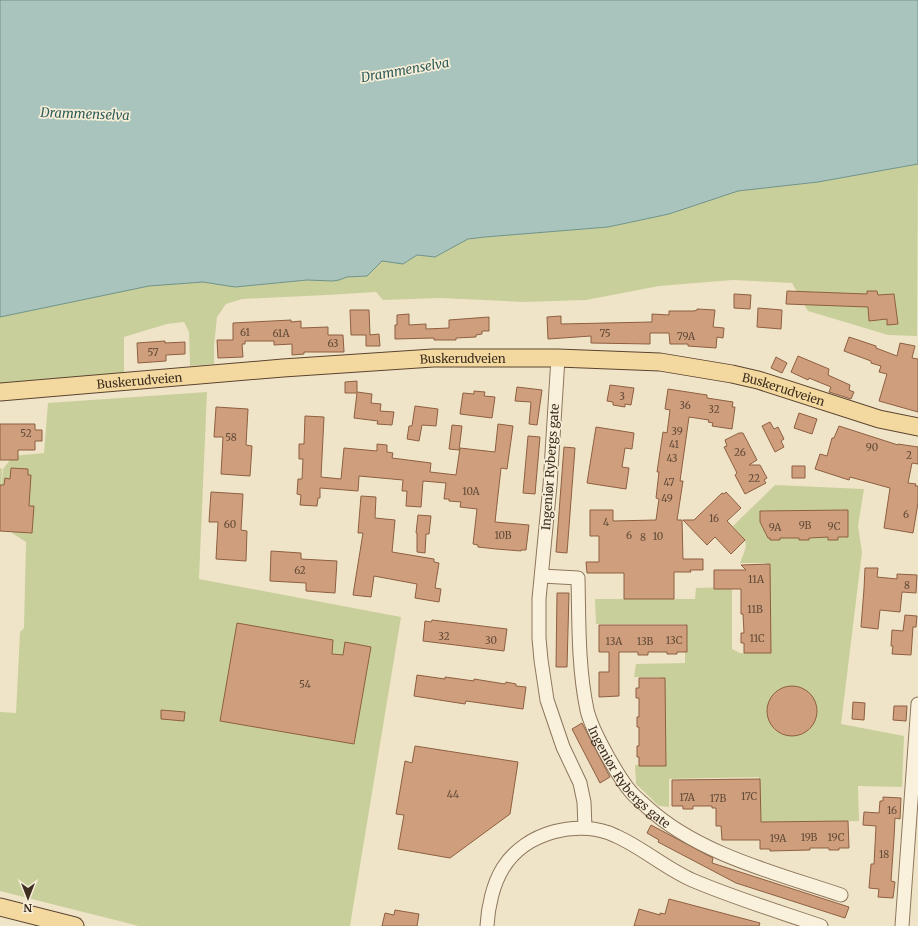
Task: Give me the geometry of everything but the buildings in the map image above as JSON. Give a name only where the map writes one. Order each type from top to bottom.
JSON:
[{"type":"main road","name":"Buskerudveien","points":[[0,392],[284,368],[434,358],[558,358],[660,362],[732,374],[758,380],[880,419],[918,427]]},
{"type":"main road","points":[[0,907],[74,926]]},
{"type":"street","name":"Ingeniør Rybergs gate","points":[[558,358],[550,485],[539,599],[539,638],[544,681],[548,700],[563,747],[580,784],[585,809],[585,828]]},
{"type":"street","name":"Ingeniør Rybergs gate","points":[[542,576],[578,578],[581,662],[588,712],[598,738],[617,772],[632,794],[658,817],[713,850],[741,862],[841,895]]},
{"type":"street","points":[[902,926],[918,704]]},
{"type":"street","points":[[486,922],[497,880],[503,868],[514,854],[542,836],[559,830],[585,828],[616,835],[669,869],[713,889],[821,926]]},
{"type":"green space","points":[[918,164],[917,336],[888,335],[808,311],[792,283],[733,280],[659,286],[586,300],[524,302],[440,298],[383,300],[376,292],[242,299],[226,304],[217,317],[214,364],[190,366],[189,332],[184,322],[167,324],[124,337],[124,374],[0,388],[0,317],[149,286],[203,282],[235,287],[307,280],[333,281],[347,277],[366,276],[382,261],[403,264],[417,255],[435,257],[468,239],[608,227],[670,214],[738,191],[818,182]]},
{"type":"green space","points":[[207,392],[199,579],[401,617],[350,926],[139,926],[0,891],[0,712],[16,713],[20,632],[24,628],[26,542],[12,533],[14,514],[0,502],[0,468],[2,469],[1,491],[3,469],[13,456],[44,453],[48,403]]},
{"type":"green space","points":[[775,485],[864,489],[858,526],[862,552],[841,724],[904,736],[902,787],[858,786],[859,821],[756,822],[760,805],[759,777],[669,779],[669,807],[659,806],[636,784],[635,765],[662,764],[661,677],[634,677],[636,664],[685,663],[685,624],[596,624],[595,599],[695,599],[696,588],[732,587],[732,649],[740,653],[766,653],[766,563],[740,563],[746,543],[733,526]]},
{"type":"water","name":"Drammenselva","points":[[0,0],[918,0],[918,164],[818,182],[738,191],[669,214],[608,227],[468,239],[435,257],[417,255],[403,264],[382,261],[367,276],[347,277],[333,281],[307,280],[235,287],[203,282],[149,286],[0,317]]}]
